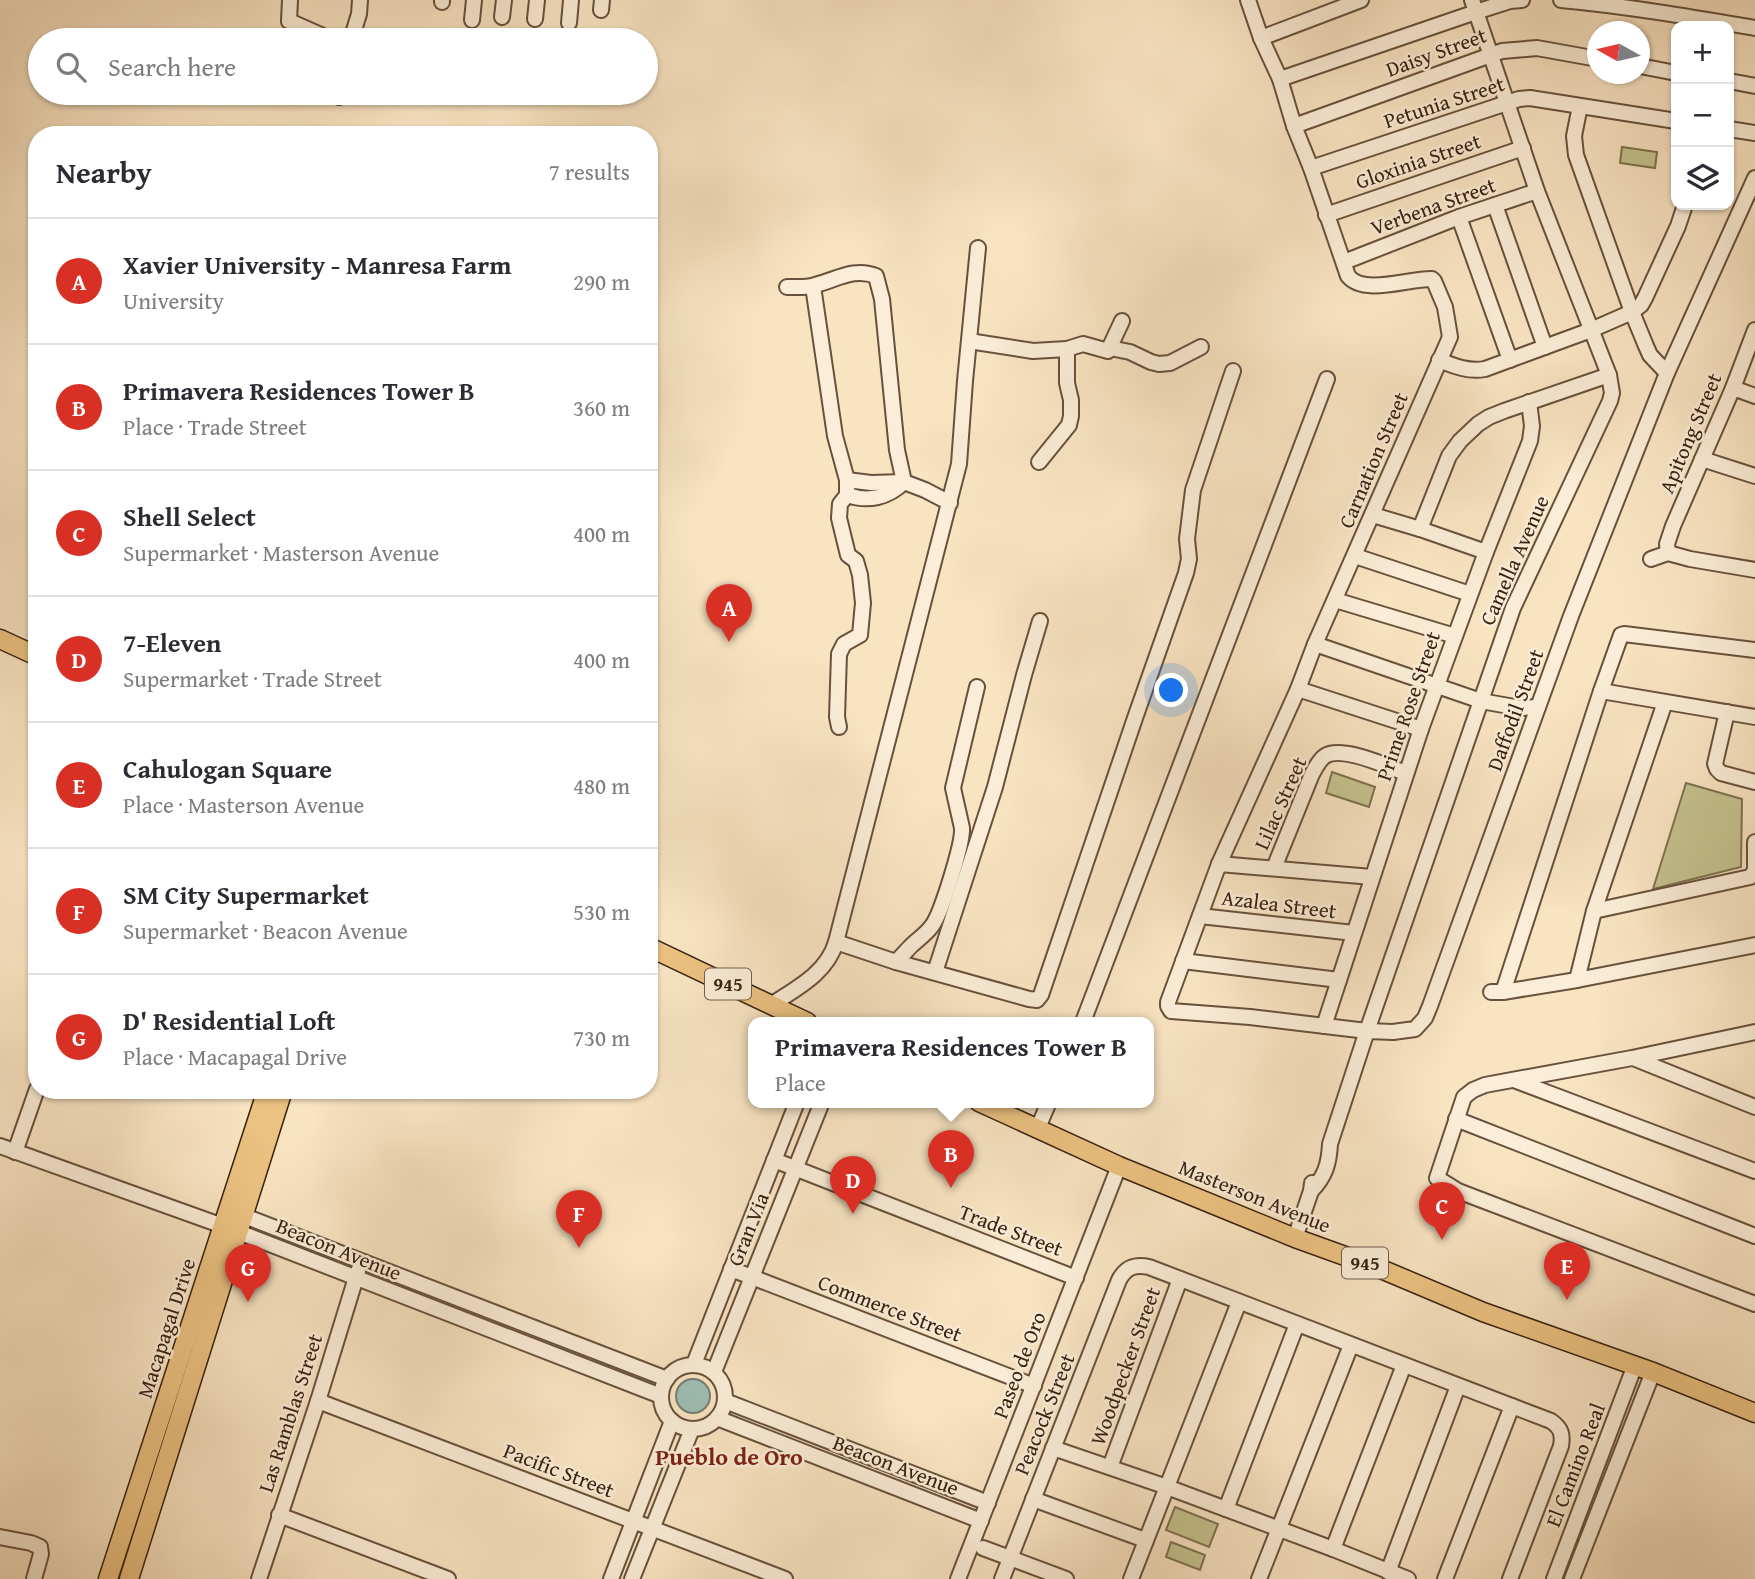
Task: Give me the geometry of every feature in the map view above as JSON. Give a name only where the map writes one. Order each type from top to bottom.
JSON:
[{"type":"main road","points":[[0,639],[28,652]]},
{"type":"main road","name":"945","points":[[658,951],[796,1017]]},
{"type":"main road","name":"Macapagal Drive","points":[[129,1579],[233,1220],[265,1099]]},
{"type":"main road","name":"Macapagal Drive","points":[[109,1575],[233,1220],[280,1099]]},
{"type":"main road","name":"Masterson Avenue","points":[[992,1108],[1119,1166],[1295,1238],[1381,1269],[1483,1312],[1653,1372],[1755,1413]]},
{"type":"street","points":[[290,0],[289,20],[306,28]]},
{"type":"street","points":[[355,28],[360,0]]},
{"type":"street","points":[[472,20],[474,0]]},
{"type":"street","points":[[502,17],[504,0]]},
{"type":"street","points":[[535,19],[537,0]]},
{"type":"street","points":[[569,23],[572,0]]},
{"type":"street","name":"Carnation Street","points":[[1169,1009],[1168,1002],[1219,863],[1298,690],[1315,644],[1450,333],[1445,307],[1434,281],[1429,278],[1386,285],[1356,282],[1348,276],[1294,126],[1280,79],[1261,38],[1248,0]]},
{"type":"street","points":[[1261,38],[1361,0]]},
{"type":"street","points":[[1280,79],[1474,6],[1522,0]]},
{"type":"street","points":[[1560,0],[1755,28]]},
{"type":"street","name":"Camella Avenue","points":[[1295,1238],[1311,1191],[1321,1181],[1329,1158],[1330,1144],[1367,1031],[1513,608],[1612,393],[1609,375],[1537,191],[1474,6]]},
{"type":"street","name":"Daisy Street","points":[[1294,126],[1491,55],[1515,49],[1537,48],[1587,57]]},
{"type":"street","points":[[1650,68],[1671,72]]},
{"type":"street","points":[[1734,83],[1755,86]]},
{"type":"street","name":"Petunia Street","points":[[1311,168],[1519,99],[1530,98],[1671,120]]},
{"type":"street","points":[[1580,106],[1574,136],[1576,155],[1632,312],[1650,355],[1667,373]]},
{"type":"street","points":[[1734,130],[1755,133]]},
{"type":"street","name":"Gloxinia Street","points":[[1326,215],[1523,148]]},
{"type":"street","name":"Daffodil Street","points":[[1169,1009],[1175,1012],[1250,1017],[1367,1031],[1408,1031],[1415,1029],[1425,1018],[1576,603],[1667,373],[1755,178]]},
{"type":"street","name":"Verbena Street","points":[[1343,262],[1459,217],[1537,191]]},
{"type":"street","points":[[1495,205],[1545,347]]},
{"type":"street","points":[[1439,360],[1458,368],[1479,370],[1591,330],[1632,312],[1642,305],[1683,210]]},
{"type":"street","points":[[1459,217],[1510,360]]},
{"type":"street","points":[[771,1005],[818,974],[836,942],[959,464],[978,248]]},
{"type":"street","points":[[787,287],[813,286],[854,272],[872,274],[878,279],[897,450],[904,482]]},
{"type":"street","points":[[813,286],[835,436],[847,488],[840,504],[839,518],[848,555],[856,561],[860,575],[863,609],[860,635],[844,645],[839,656],[839,727]]},
{"type":"street","points":[[970,341],[1033,351],[1067,349],[1083,344],[1105,352],[1110,348],[1122,321]]},
{"type":"street","name":"Apitong Street","points":[[1668,553],[1667,544],[1673,526],[1755,330]]},
{"type":"street","points":[[1110,348],[1130,352],[1159,364],[1170,363],[1201,347]]},
{"type":"street","points":[[1039,462],[1069,425],[1071,400],[1067,383],[1067,349]]},
{"type":"street","points":[[836,942],[1029,999],[1037,1000],[1041,995],[1186,573],[1193,490],[1233,371]]},
{"type":"street","points":[[1420,529],[1449,456],[1460,440],[1478,424],[1489,417],[1609,375]]},
{"type":"street","points":[[1085,1017],[1327,379]]},
{"type":"street","points":[[1732,388],[1755,396]]},
{"type":"street","name":"Prime Rose Street","points":[[1324,1026],[1421,729],[1530,441],[1530,402]]},
{"type":"street","points":[[1702,459],[1755,476]]},
{"type":"street","points":[[847,488],[871,483],[904,482],[950,503]]},
{"type":"street","points":[[1373,515],[1486,552]]},
{"type":"street","points":[[1651,559],[1668,553],[1755,570]]},
{"type":"street","points":[[1355,556],[1470,594]]},
{"type":"street","points":[[1335,600],[1455,636]]},
{"type":"street","points":[[935,972],[995,787],[1040,621]]},
{"type":"street","points":[[1755,650],[1622,634],[1497,992],[1577,980],[1755,945]]},
{"type":"street","points":[[1315,644],[1481,701],[1520,708],[1538,706]]},
{"type":"street","points":[[897,962],[909,947],[932,927],[939,913],[962,835],[953,788],[977,687]]},
{"type":"street","points":[[1298,690],[1421,729]]},
{"type":"street","points":[[1601,691],[1755,717]]},
{"type":"street","points":[[1577,980],[1594,911],[1665,702]]},
{"type":"street","points":[[1727,712],[1717,769],[1721,773],[1755,782]]},
{"type":"street","name":"Lilac Street","points":[[1274,868],[1312,774],[1325,756],[1334,752],[1353,755],[1406,773]]},
{"type":"street","points":[[1594,911],[1750,877],[1755,871],[1755,842]]},
{"type":"street","points":[[1219,863],[1372,877]]},
{"type":"street","name":"Azalea Street","points":[[1200,916],[1354,933]]},
{"type":"street","points":[[1183,961],[1339,980]]},
{"type":"street","points":[[1755,1032],[1473,1090],[1464,1097],[1437,1178],[1458,1191],[1755,1304]]},
{"type":"street","points":[[1632,1058],[1755,1107]]},
{"type":"street","points":[[1513,1080],[1755,1171]]},
{"type":"street","points":[[15,1152],[34,1099]]},
{"type":"street","name":"Gran Via","points":[[694,1364],[795,1108]]},
{"type":"street","name":"Gran Via","points":[[714,1372],[820,1108]]},
{"type":"street","points":[[1038,1129],[1047,1108]]},
{"type":"street","points":[[1456,1119],[1755,1236]]},
{"type":"street","name":"Beacon Avenue","points":[[0,1146],[361,1261],[667,1379]]},
{"type":"street","name":"Trade Street","points":[[774,1160],[1076,1278]]},
{"type":"street","name":"Paseo de Oro","points":[[958,1579],[1119,1166]]},
{"type":"street","name":"Beacon Avenue","points":[[233,1220],[356,1278],[661,1396]]},
{"type":"street","name":"Las Ramblas Street","points":[[259,1579],[361,1261]]},
{"type":"street","name":"Peacock Street","points":[[1002,1579],[1119,1280],[1130,1267],[1140,1265],[1180,1279]]},
{"type":"street","name":"Commerce Street","points":[[731,1269],[1034,1386]]},
{"type":"street","points":[[1180,1279],[1551,1421],[1561,1431],[1561,1446],[1510,1579]]},
{"type":"street","name":"Woodpecker Street","points":[[1110,1467],[1180,1279]]},
{"type":"street","points":[[1131,1579],[1239,1302]]},
{"type":"street","points":[[1226,1509],[1297,1324]]},
{"type":"street","points":[[1259,1579],[1351,1345]]},
{"type":"street","points":[[694,1364],[714,1372],[723,1385],[725,1401],[717,1418],[706,1426],[692,1429],[672,1421],[664,1410],[661,1396],[667,1379],[679,1368],[694,1364]]},
{"type":"street","points":[[1333,1549],[1404,1365]]},
{"type":"street","name":"El Camino Real","points":[[1553,1579],[1635,1366]]},
{"type":"street","name":"El Camino Real","points":[[1572,1579],[1653,1372]]},
{"type":"street","points":[[1388,1572],[1458,1386]]},
{"type":"street","name":"Pacific Street","points":[[318,1401],[785,1579]]},
{"type":"street","name":"Beacon Avenue","points":[[725,1401],[988,1503]]},
{"type":"street","points":[[1445,1579],[1512,1406]]},
{"type":"street","name":"Beacon Avenue","points":[[717,1418],[981,1521]]},
{"type":"street","points":[[611,1579],[672,1421]]},
{"type":"street","points":[[632,1579],[692,1429]]},
{"type":"street","points":[[1053,1448],[1167,1487],[1408,1579]]},
{"type":"street","points":[[1033,1499],[1145,1539]]},
{"type":"street","points":[[279,1516],[448,1579]]},
{"type":"street","points":[[0,1537],[40,1547],[41,1554],[34,1579]]},
{"type":"street","points":[[983,1548],[1066,1579]]},
{"type":"street","points":[[109,1575],[129,1579]]},
{"type":"shaded area","points":[[1622,147],[1657,152],[1655,168],[1620,163]]},
{"type":"shaded area","points":[[1332,772],[1375,787],[1369,807],[1326,793]]},
{"type":"shaded area","points":[[1686,783],[1742,799],[1741,867],[1653,889]]},
{"type":"shaded area","points":[[1175,1507],[1218,1524],[1209,1547],[1166,1530]]},
{"type":"shaded area","points":[[1171,1542],[1205,1555],[1200,1570],[1166,1557]]},
{"type":"water","points":[[693,1379],[705,1384],[710,1396],[705,1408],[693,1413],[681,1408],[676,1396],[681,1384]]},
{"type":"place","name":"Xavier University - Manresa Farm","points":[[729,642]]},
{"type":"place","name":"Primavera Residences Tower B","points":[[951,1188]]},
{"type":"place","name":"7-Eleven","points":[[853,1214]]},
{"type":"place","name":"Shell Select","points":[[1442,1240]]},
{"type":"place","name":"SM City Supermarket","points":[[579,1248]]},
{"type":"place","name":"Cahulogan Square","points":[[1567,1300]]},
{"type":"place","name":"D' Residential Loft","points":[[248,1302]]},
{"type":"district","name":"Pueblo de Oro","points":[[729,1456]]}]
